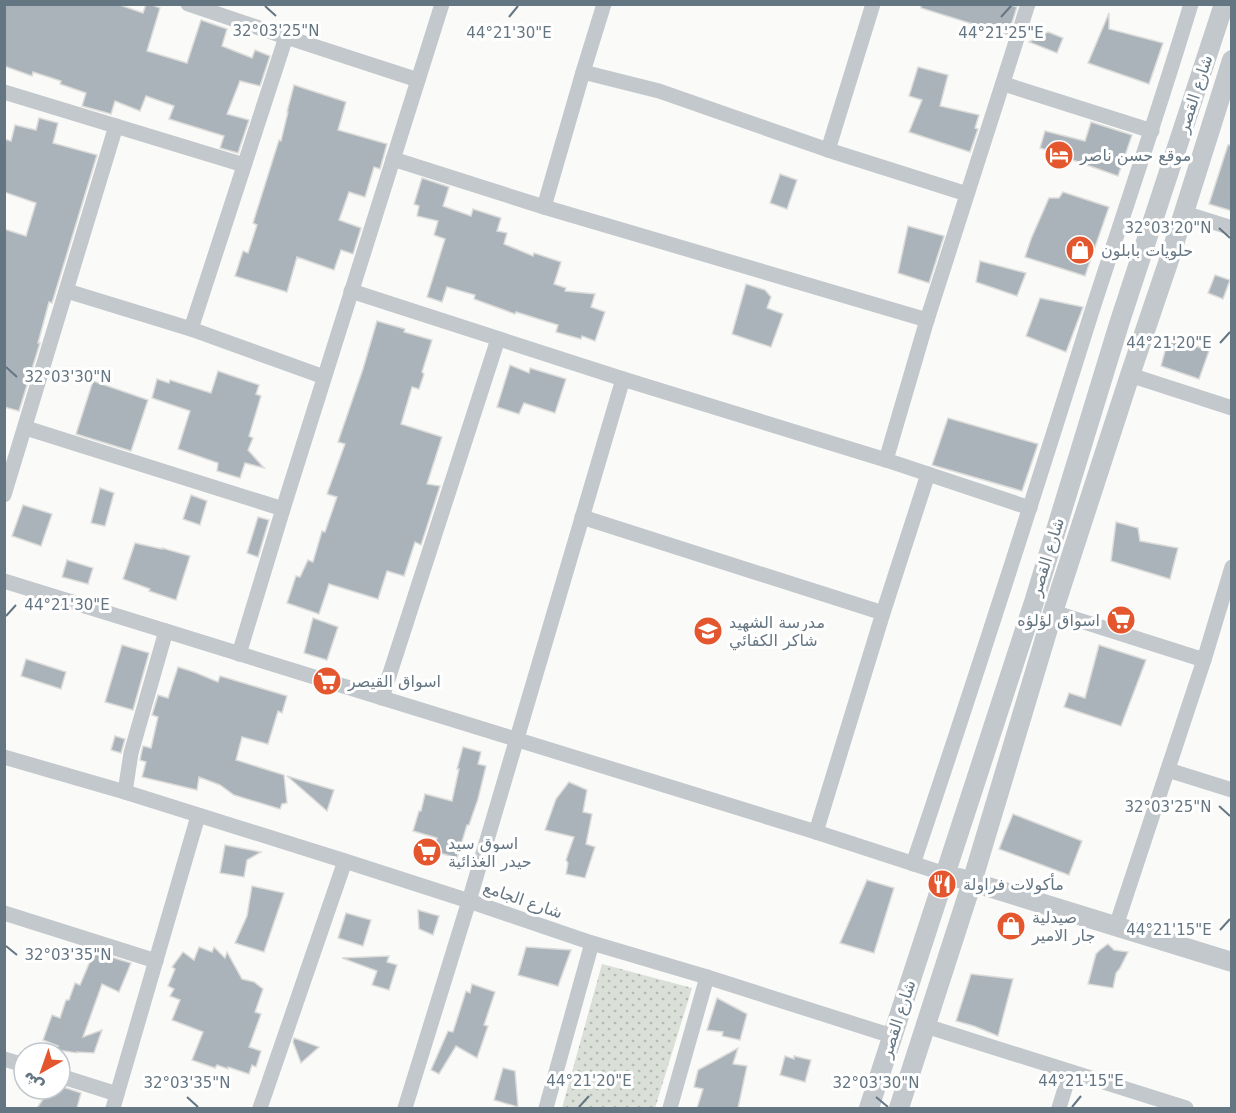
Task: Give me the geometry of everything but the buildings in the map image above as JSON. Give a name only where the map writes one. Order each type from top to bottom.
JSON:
[{"type":"street","points":[[188,4],[285,38],[418,80]]},
{"type":"street","points":[[239,654],[442,4]]},
{"type":"street","points":[[544,207],[604,4]]},
{"type":"street","points":[[828,150],[873,4]]},
{"type":"street","points":[[886,460],[927,320],[1028,4]]},
{"type":"street","points":[[913,864],[965,710],[1191,4]]},
{"type":"street","points":[[1207,4],[1207,56]]},
{"type":"street","name":"شارع القصر","points":[[869,1108],[1030,613],[1119,324],[1224,4]]},
{"type":"street","points":[[191,329],[285,38]]},
{"type":"street","name":"شارع القصر","points":[[899,1108],[972,882],[1053,612],[1232,60]]},
{"type":"street","points":[[583,72],[659,92],[828,150],[967,194]]},
{"type":"street","points":[[1004,84],[1152,130]]},
{"type":"street","points":[[4,92],[244,165]]},
{"type":"street","points":[[4,495],[116,126]]},
{"type":"street","points":[[393,159],[544,207],[927,320]]},
{"type":"street","points":[[1184,213],[1232,228]]},
{"type":"street","points":[[1143,250],[1146,258],[1155,263],[1169,260]]},
{"type":"street","points":[[67,291],[191,329],[324,377]]},
{"type":"street","points":[[351,291],[623,379],[886,460],[1030,508]]},
{"type":"street","points":[[1119,324],[1124,321],[1134,321],[1145,333]]},
{"type":"street","points":[[382,699],[498,339]]},
{"type":"street","points":[[1130,375],[1232,408]]},
{"type":"street","points":[[405,1108],[469,901],[623,379]]},
{"type":"street","points":[[26,428],[283,509]]},
{"type":"street","points":[[816,832],[928,474]]},
{"type":"street","points":[[582,517],[883,613]]},
{"type":"street","points":[[1116,926],[1204,660],[1232,567]]},
{"type":"street","points":[[4,581],[1232,962]]},
{"type":"street","points":[[1053,612],[1204,660]]},
{"type":"street","points":[[125,792],[131,753],[166,631]]},
{"type":"street","name":"شارع الجامع","points":[[4,757],[125,792],[469,901],[592,943],[892,1035]]},
{"type":"street","points":[[1168,770],[1232,790]]},
{"type":"street","points":[[72,1081],[115,1101],[198,816]]},
{"type":"street","points":[[260,1108],[345,861]]},
{"type":"street","points":[[4,913],[156,961]]},
{"type":"street","points":[[546,1108],[592,943]]},
{"type":"street","points":[[670,1108],[707,977]]},
{"type":"street","points":[[926,1026],[1186,1108]]},
{"type":"street","points":[[1059,1108],[1070,1072]]},
{"type":"shaded area","points":[[602,964],[692,988],[655,1108],[562,1108]]},
{"type":"place","name":"موقع حسن ناصر","points":[[1059,155]]},
{"type":"place","name":"حلويات بابلون","points":[[1080,250]]},
{"type":"place","name":"اسواق لؤلؤه","points":[[1121,620]]},
{"type":"place","name":"مدرسة الشهيد شاكر الكفائي","points":[[708,631]]},
{"type":"place","name":"اسواق القيصر","points":[[327,681]]},
{"type":"place","name":"اسوق سيد حيدر الغذائية","points":[[427,852]]},
{"type":"place","name":"مأكولات فراولة","points":[[942,884]]},
{"type":"place","name":"صيدلية جار الامير","points":[[1011,926]]}]
